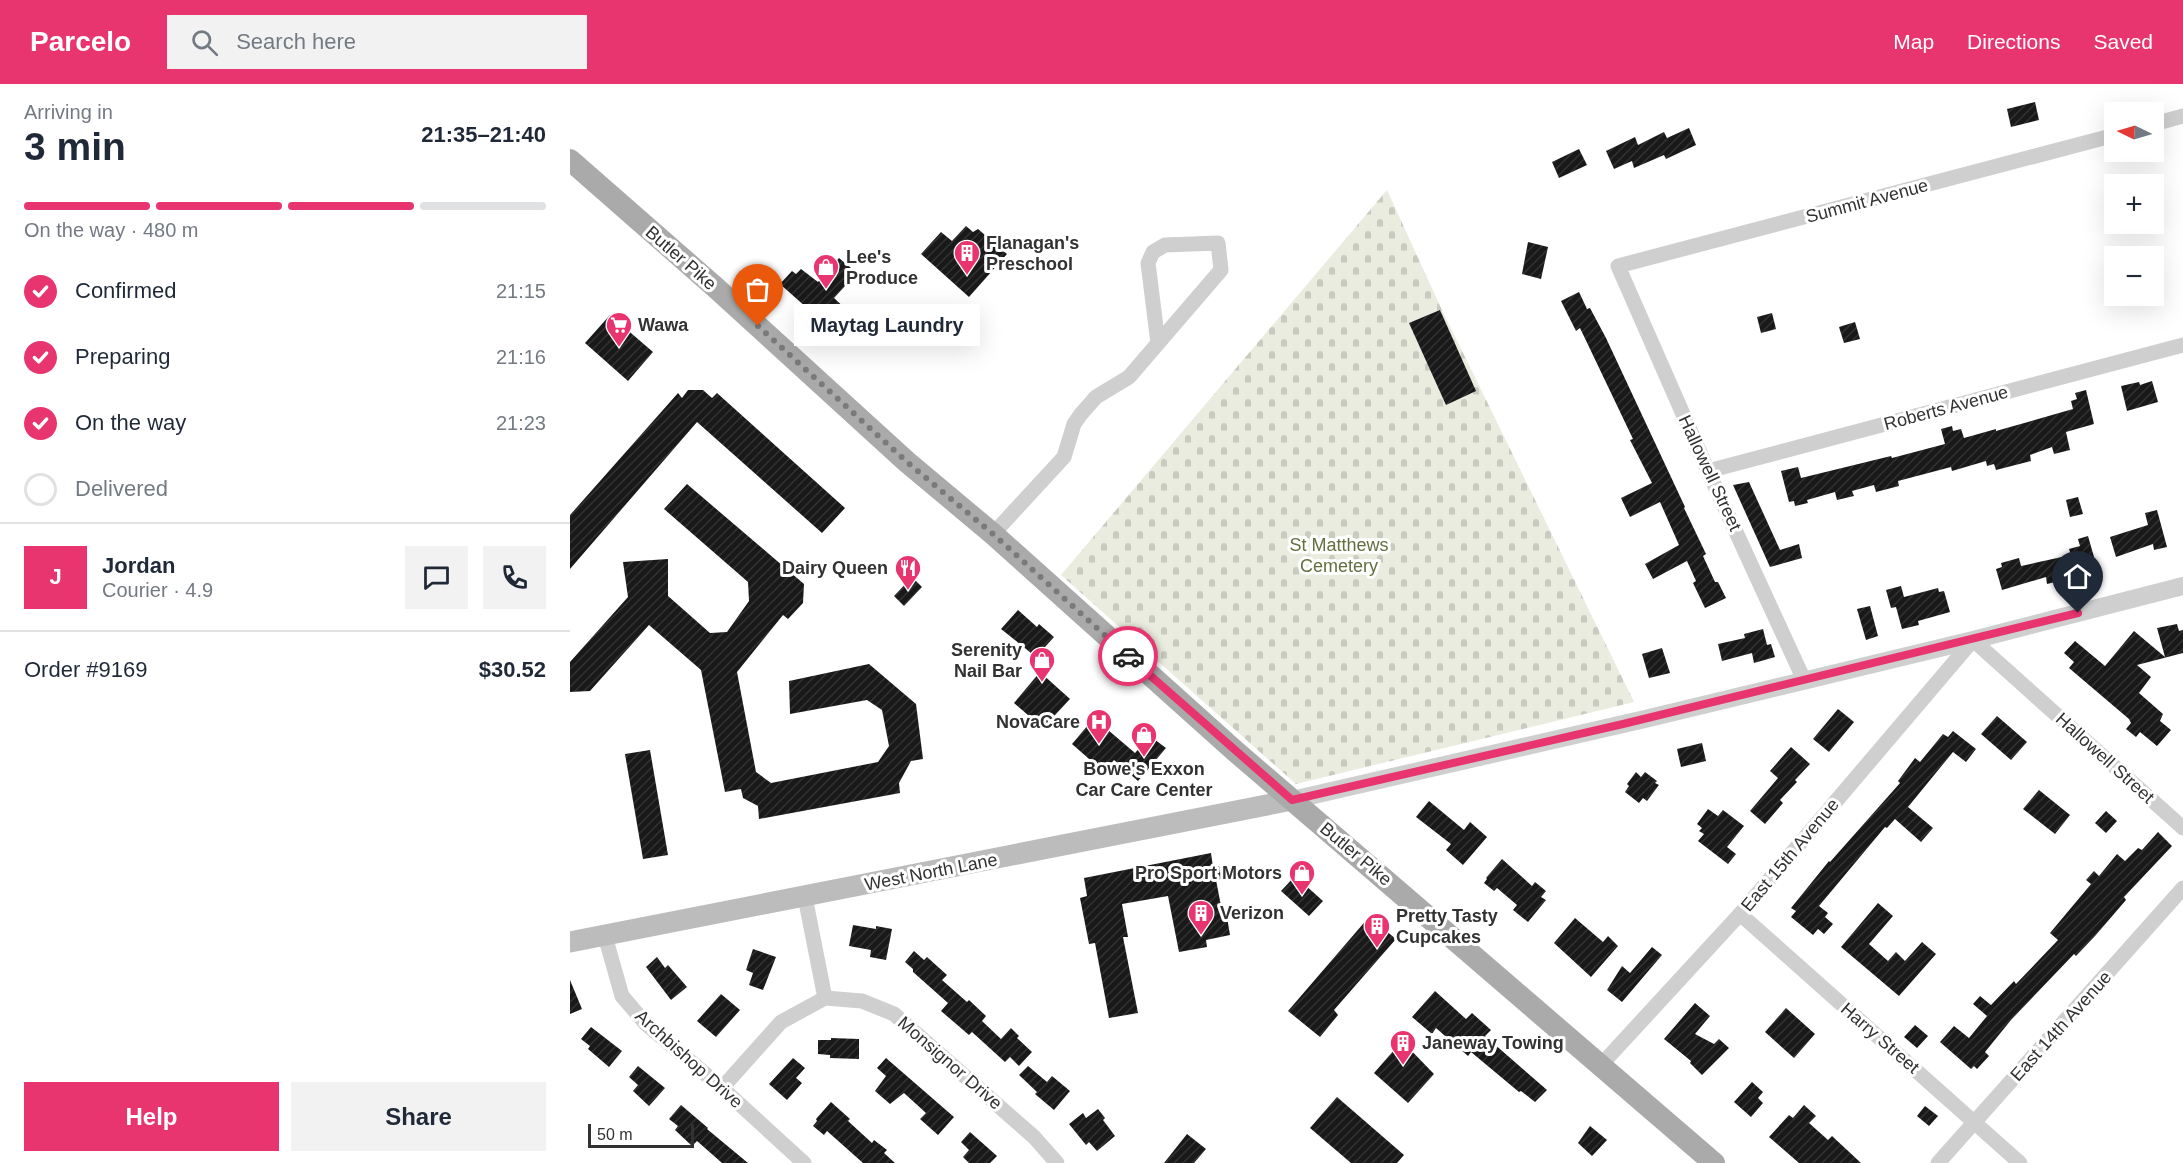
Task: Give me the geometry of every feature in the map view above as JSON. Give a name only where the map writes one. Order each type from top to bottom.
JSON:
[{"type":"main road","name":"Butler Pike","points":[[570,160],[715,287],[907,462],[993,534],[1292,800],[1714,1163]]},
{"type":"main road","name":"West North Lane","points":[[570,942],[1292,800]]},
{"type":"street","points":[[2164,121],[2183,116]]},
{"type":"street","name":"Summit Avenue","points":[[1618,266],[2104,138]]},
{"type":"street","points":[[993,534],[1057,466],[1064,456],[1074,424],[1081,414],[1096,397],[1129,377],[1221,270],[1218,243],[1165,245],[1153,252],[1148,263],[1158,343]]},
{"type":"street","name":"Hallowell Street","points":[[1618,266],[1708,471],[1804,680]]},
{"type":"street","name":"Roberts Avenue","points":[[1708,471],[2183,345]]},
{"type":"street","points":[[1292,800],[1973,640],[2183,586]]},
{"type":"street","name":"Hallowell Street","points":[[1973,640],[2183,828]]},
{"type":"street","name":"East 15th Avenue","points":[[1600,1065],[1740,914],[1973,640]]},
{"type":"street","name":"East 14th Avenue","points":[[1938,1163],[2183,888]]},
{"type":"street","points":[[722,1088],[781,1022],[825,998],[805,897]]},
{"type":"street","name":"Harry Street","points":[[1740,914],[2020,1163]]},
{"type":"street","name":"Archbishop Drive","points":[[605,936],[622,996],[646,1024],[722,1088],[804,1163]]},
{"type":"street","name":"Monsignor Drive","points":[[825,998],[862,1001],[894,1014],[1034,1137],[1057,1163]]},
{"type":"green space","name":"St Matthews Cemetery","points":[[1387,190],[1441,308],[1634,702],[1296,784],[1061,575]]},
{"type":"building","points":[[2035,102],[2039,120],[2011,127],[2007,109]]},
{"type":"building","points":[[1689,128],[1696,145],[1666,159],[1664,155],[1634,168],[1632,161],[1614,169],[1606,151],[1635,137],[1638,145],[1664,132],[1667,138]]},
{"type":"building","points":[[1579,149],[1587,165],[1559,178],[1552,162]]},
{"type":"building","name":"Flanagan's Preschool","points":[[966,226],[973,232],[978,229],[1007,254],[969,297],[921,254],[941,232],[952,241]]},
{"type":"building","points":[[1528,242],[1548,247],[1541,279],[1522,274]]},
{"type":"building","points":[[839,258],[857,273],[834,298],[850,313],[834,332],[780,284],[792,271],[796,274],[801,269],[818,282]]},
{"type":"building","points":[[1579,292],[1606,338],[1706,554],[1703,556],[1715,582],[1718,582],[1726,598],[1705,608],[1693,583],[1696,581],[1687,561],[1653,579],[1645,564],[1679,545],[1660,502],[1630,517],[1621,498],[1652,483],[1630,440],[1633,439],[1580,328],[1576,331],[1561,301]]},
{"type":"building","points":[[1440,310],[1476,391],[1446,405],[1409,323]]},
{"type":"building","points":[[1772,313],[1776,329],[1761,333],[1757,317]]},
{"type":"building","name":"Wawa","points":[[610,315],[653,352],[628,381],[585,343]]},
{"type":"building","points":[[1855,322],[1860,339],[1844,343],[1839,327]]},
{"type":"building","points":[[2152,381],[2158,402],[2127,411],[2121,386],[2139,382],[2140,385]]},
{"type":"building","points":[[688,390],[703,390],[712,398],[717,393],[845,508],[822,533],[697,422],[570,569],[570,515],[678,393],[682,398]]},
{"type":"building","points":[[2086,390],[2094,424],[2066,432],[2070,450],[2054,454],[2052,447],[2030,455],[2031,461],[1996,470],[1994,464],[1987,466],[1986,461],[1952,471],[1951,467],[1898,481],[1899,486],[1876,492],[1874,485],[1852,491],[1854,496],[1837,500],[1835,492],[1795,506],[1794,501],[1789,502],[1781,471],[1798,467],[1801,478],[1891,456],[1892,458],[1945,444],[1941,429],[1952,426],[1953,431],[1961,429],[1964,438],[1996,429],[1996,431],[2073,409],[2071,401],[2077,399],[2075,393]]},
{"type":"building","points":[[1749,482],[1780,550],[1799,544],[1802,558],[1770,567],[1733,485]]},
{"type":"building","points":[[687,484],[804,584],[803,603],[788,619],[783,615],[737,672],[756,772],[771,783],[878,762],[889,746],[882,710],[867,700],[790,714],[789,681],[869,664],[916,704],[923,759],[911,761],[899,783],[900,793],[759,819],[758,806],[743,798],[741,789],[725,792],[701,670],[649,625],[590,691],[570,692],[570,662],[628,597],[623,562],[668,559],[668,596],[710,633],[727,632],[749,601],[748,582],[664,509]]},
{"type":"building","points":[[2078,497],[2083,514],[2070,517],[2066,500]]},
{"type":"building","points":[[2157,510],[2167,547],[2154,550],[2153,544],[2116,557],[2110,537],[2148,525],[2145,513]]},
{"type":"building","points":[[2088,536],[2096,564],[2090,566],[2092,571],[2085,575],[2047,584],[2046,577],[2002,590],[1996,569],[2002,567],[2001,563],[2019,558],[2021,566],[2071,555],[2069,549],[2080,546],[2078,539]]},
{"type":"building","name":"Dairy Queen","points":[[912,577],[922,587],[904,606],[894,596]]},
{"type":"building","points":[[1901,586],[1904,597],[1938,588],[1939,592],[1944,591],[1950,612],[1918,621],[1919,625],[1902,629],[1896,607],[1891,608],[1886,590]]},
{"type":"building","points":[[1870,606],[1878,636],[1866,640],[1857,609]]},
{"type":"building","points":[[1018,610],[1037,627],[1039,624],[1054,637],[1036,657],[1001,629]]},
{"type":"building","points":[[2177,624],[2179,631],[2183,630],[2183,653],[2137,665],[2151,677],[2139,693],[2163,714],[2160,721],[2171,730],[2157,746],[2140,732],[2136,737],[2126,729],[2131,723],[2129,719],[2069,668],[2074,662],[2064,653],[2075,641],[2105,666],[2134,631],[2165,657],[2157,628]]},
{"type":"building","points":[[1763,629],[1767,645],[1771,644],[1775,657],[1754,663],[1752,653],[1722,661],[1718,644],[1745,638],[1744,634]]},
{"type":"building","points":[[1662,648],[1670,673],[1649,678],[1642,654]]},
{"type":"building","points":[[1040,672],[1070,699],[1043,728],[1014,703]]},
{"type":"building","points":[[1838,709],[1854,722],[1829,752],[1813,739]]},
{"type":"building","points":[[1997,716],[2027,742],[2011,760],[1981,734]]},
{"type":"building","points":[[1094,718],[1135,753],[1150,736],[1166,748],[1138,781],[1114,760],[1104,772],[1072,744]]},
{"type":"building","points":[[1953,731],[1976,749],[1966,762],[1953,752],[1908,807],[1933,828],[1921,842],[1895,819],[1887,828],[1885,827],[1819,906],[1828,913],[1825,917],[1833,924],[1824,934],[1818,929],[1813,935],[1791,917],[1796,911],[1791,908],[1829,861],[1900,783],[1898,781],[1915,758],[1920,762],[1943,734],[1948,737]]},
{"type":"building","points":[[1702,743],[1706,761],[1681,767],[1677,749]]},
{"type":"building","points":[[1791,747],[1810,764],[1780,800],[1783,803],[1765,824],[1750,811],[1778,778],[1770,771]]},
{"type":"building","points":[[650,750],[668,855],[643,859],[625,754]]},
{"type":"building","points":[[1636,772],[1641,777],[1645,772],[1659,785],[1647,801],[1643,798],[1639,803],[1625,792],[1629,786],[1627,784]]},
{"type":"building","points":[[2039,790],[2070,815],[2055,834],[2023,809]]},
{"type":"building","points":[[1429,801],[1464,830],[1470,822],[1487,837],[1463,865],[1446,850],[1451,844],[1416,817]]},
{"type":"building","points":[[1708,809],[1718,816],[1723,810],[1744,826],[1727,847],[1736,854],[1728,864],[1698,841],[1704,834],[1699,831],[1702,828],[1697,824]]},
{"type":"building","points":[[2106,811],[2117,821],[2106,833],[2095,823]]},
{"type":"building","points":[[2158,832],[2172,846],[2124,897],[2126,900],[2095,936],[2076,956],[2074,954],[2011,1020],[1985,1052],[1989,1056],[1977,1069],[1974,1066],[1971,1069],[1940,1042],[1954,1026],[1969,1038],[1987,1016],[1973,1004],[1980,996],[1991,1005],[2014,981],[2016,984],[2058,940],[2050,933],[2091,884],[2086,880],[2094,871],[2099,876],[2117,854],[2125,861],[2138,848],[2142,850]]},
{"type":"building","name":"Verizon","points":[[1211,853],[1213,867],[1219,866],[1222,879],[1216,880],[1222,911],[1226,911],[1230,935],[1206,940],[1207,947],[1179,952],[1168,896],[1122,904],[1128,937],[1123,937],[1138,1013],[1109,1018],[1095,943],[1089,944],[1080,898],[1087,896],[1084,878]]},
{"type":"building","points":[[1502,859],[1532,886],[1535,882],[1546,891],[1541,897],[1546,900],[1528,922],[1513,910],[1517,905],[1497,888],[1494,891],[1484,883]]},
{"type":"building","name":"Pro Sport Motors","points":[[1295,876],[1323,901],[1309,916],[1281,891]]},
{"type":"building","points":[[1878,903],[1893,916],[1869,944],[1888,961],[1896,952],[1905,961],[1922,942],[1936,954],[1899,996],[1841,947]]},
{"type":"building","points":[[1369,917],[1396,939],[1334,1010],[1338,1015],[1320,1037],[1288,1011]]},
{"type":"building","points":[[1575,918],[1603,942],[1608,936],[1618,946],[1591,977],[1554,943]]},
{"type":"building","points":[[853,925],[892,929],[886,960],[870,957],[871,950],[849,946]]},
{"type":"building","points":[[1652,947],[1662,955],[1622,1002],[1607,990],[1622,966],[1630,973]]},
{"type":"building","points":[[753,949],[776,957],[763,990],[749,985],[753,973],[746,970]]},
{"type":"building","points":[[914,951],[924,960],[927,957],[947,975],[942,980],[986,1016],[982,1021],[1001,1039],[1011,1028],[1019,1036],[1017,1038],[1032,1052],[1019,1066],[1010,1057],[1005,1062],[972,1032],[969,1035],[941,1011],[948,1003],[905,962]]},
{"type":"building","points":[[657,957],[665,968],[668,965],[687,987],[671,1000],[646,967]]},
{"type":"building","points":[[570,980],[582,1009],[570,1014]]},
{"type":"building","points":[[1435,991],[1466,1019],[1472,1013],[1491,1030],[1485,1036],[1547,1090],[1535,1102],[1521,1091],[1519,1092],[1471,1052],[1468,1056],[1436,1028],[1432,1034],[1412,1017]]},
{"type":"building","points":[[721,994],[740,1010],[716,1037],[697,1021]]},
{"type":"building","points":[[1695,1003],[1710,1016],[1695,1034],[1714,1044],[1719,1039],[1729,1048],[1702,1075],[1690,1063],[1691,1061],[1664,1039]]},
{"type":"building","points":[[1786,1008],[1815,1034],[1794,1058],[1765,1032]]},
{"type":"building","points":[[1915,1025],[1928,1036],[1917,1048],[1904,1037]]},
{"type":"building","points":[[591,1027],[622,1051],[609,1067],[588,1049],[590,1046],[581,1039]]},
{"type":"building","points":[[831,1038],[859,1039],[859,1059],[830,1058],[830,1055],[818,1054],[818,1040],[831,1040]]},
{"type":"building","name":"Janeway Towing","points":[[1402,1041],[1434,1074],[1408,1103],[1374,1073]]},
{"type":"building","points":[[793,1058],[805,1068],[796,1078],[802,1083],[787,1100],[769,1084]]},
{"type":"building","points":[[886,1058],[954,1117],[938,1135],[920,1119],[926,1113],[904,1093],[890,1104],[875,1091],[886,1076],[877,1068]]},
{"type":"building","points":[[638,1066],[665,1088],[649,1106],[633,1091],[638,1085],[629,1077]]},
{"type":"building","points":[[1028,1066],[1047,1082],[1052,1076],[1070,1091],[1054,1110],[1035,1094],[1037,1092],[1019,1075]]},
{"type":"building","points":[[1752,1082],[1763,1092],[1758,1098],[1763,1103],[1751,1117],[1734,1102]]},
{"type":"building","points":[[1337,1097],[1404,1155],[1397,1163],[1351,1163],[1310,1128]]},
{"type":"building","points":[[831,1102],[872,1143],[874,1140],[887,1150],[884,1153],[895,1163],[863,1163],[827,1131],[824,1135],[813,1126]]},
{"type":"building","points":[[681,1105],[748,1163],[722,1163],[697,1141],[692,1146],[675,1130],[678,1126],[669,1119]]},
{"type":"building","points":[[1804,1105],[1816,1116],[1809,1123],[1828,1140],[1832,1136],[1861,1163],[1799,1163],[1769,1137],[1789,1115],[1793,1118]]},
{"type":"building","points":[[1925,1106],[1938,1116],[1929,1126],[1917,1116]]},
{"type":"building","points":[[1098,1109],[1115,1136],[1097,1151],[1089,1142],[1086,1145],[1069,1124],[1083,1113],[1086,1118]]},
{"type":"building","points":[[1590,1126],[1607,1140],[1592,1156],[1578,1143]]},
{"type":"building","points":[[970,1132],[997,1156],[990,1163],[969,1163],[963,1157],[969,1150],[961,1142]]},
{"type":"building","points":[[1187,1134],[1206,1149],[1194,1163],[1164,1163]]},
{"type":"way so far","points":[[758,326],[907,462],[993,534],[1128,656]]},
{"type":"place","name":"Flanagan's Preschool","points":[[967,276]]},
{"type":"place","name":"Lee's Produce","points":[[826,290]]},
{"type":"place","name":"Maytag Laundry","points":[[758,326]]},
{"type":"place","name":"Wawa","points":[[619,348]]},
{"type":"place","name":"Dairy Queen","points":[[908,591]]},
{"type":"place","name":"Serenity Nail Bar","points":[[1042,683]]},
{"type":"place","name":"NovaCare","points":[[1099,745]]},
{"type":"place","name":"Bowe's Exxon Car Care Center","points":[[1144,758]]},
{"type":"place","name":"Pro Sport Motors","points":[[1302,896]]},
{"type":"place","name":"Verizon","points":[[1201,936]]},
{"type":"place","name":"Pretty Tasty Cupcakes","points":[[1377,949]]},
{"type":"place","name":"Janeway Towing","points":[[1403,1066]]},
{"type":"route","points":[[1128,656],[1292,800],[1623,724],[2078,613]]}]
